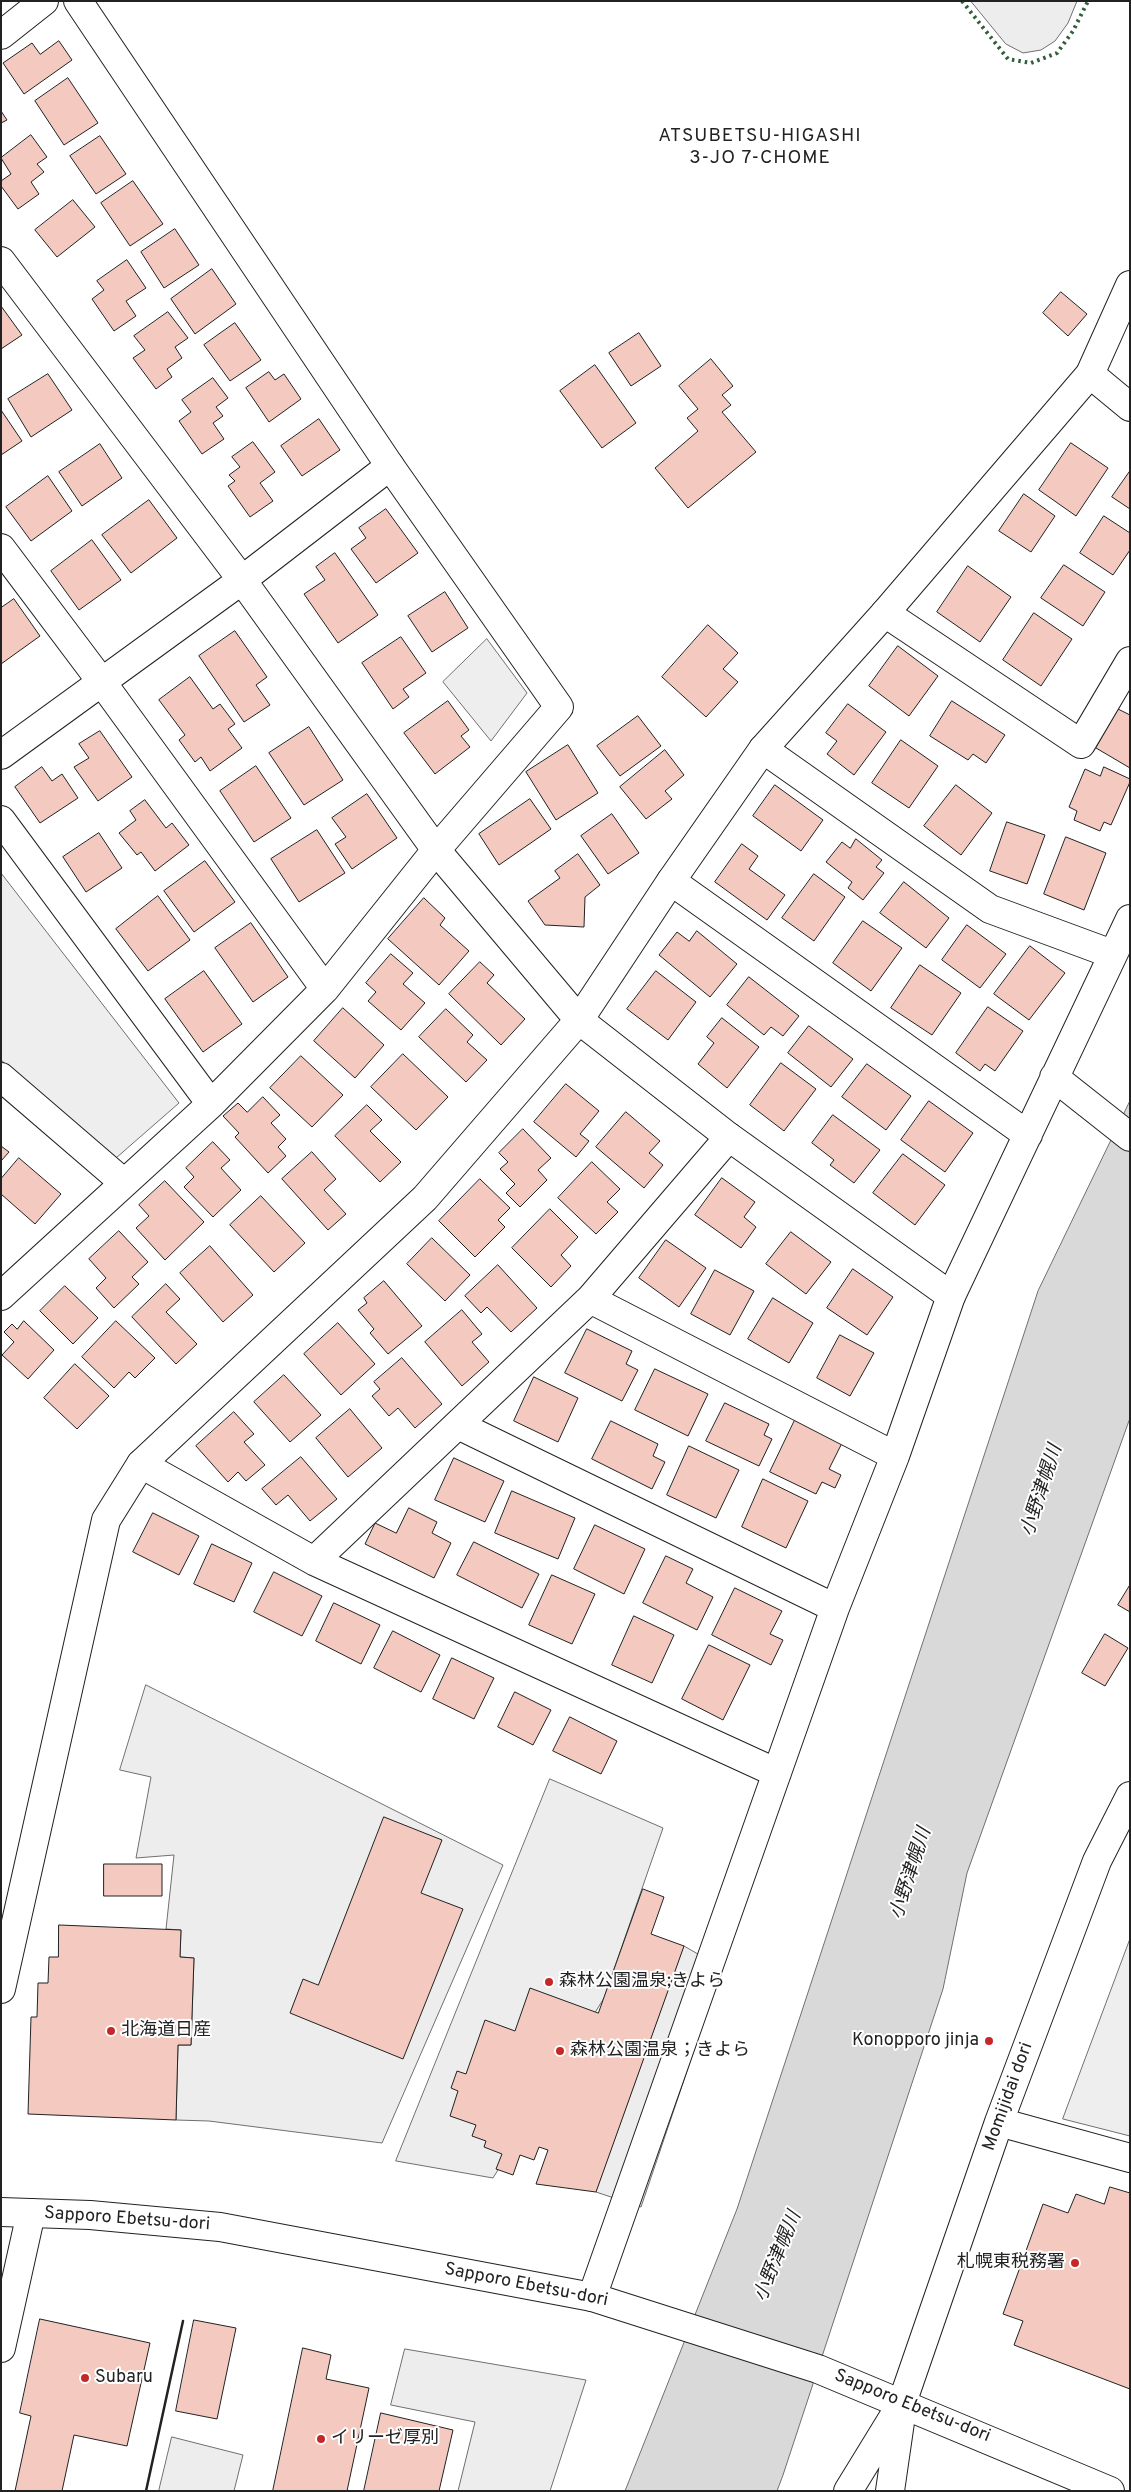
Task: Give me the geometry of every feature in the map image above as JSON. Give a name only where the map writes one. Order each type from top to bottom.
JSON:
[{"type":"main road","points":[[1,34],[44,1]]},
{"type":"main road","points":[[1,1296],[211,1104],[325,989],[436,850],[559,707],[390,466],[78,1]]},
{"type":"main road","points":[[1,261],[242,580],[436,850],[579,1020],[729,1136],[952,1296]]},
{"type":"main road","points":[[1,1989],[106,1520],[141,1464],[425,1198],[579,1020],[671,881],[763,749],[885,613],[1090,374],[1130,285]]},
{"type":"main road","points":[[1090,374],[1130,407]]},
{"type":"main road","points":[[1,755],[242,580],[390,466]]},
{"type":"main road","points":[[1,548],[101,681],[325,989]]},
{"type":"main road","points":[[885,613],[1081,744],[1130,661]]},
{"type":"main road","points":[[763,749],[990,909],[1112,954]]},
{"type":"main road","points":[[1,820],[211,1104]]},
{"type":"main road","points":[[671,881],[1028,1135]]},
{"type":"main road","points":[[592,2297],[834,1608],[894,1456],[952,1296],[1130,918]]},
{"type":"main road","points":[[1,1077],[124,1182]]},
{"type":"main road","points":[[1054,1077],[1130,1137]]},
{"type":"main road","points":[[314,1561],[590,1299],[729,1136]]},
{"type":"main road","points":[[590,1299],[894,1456]]},
{"type":"main road","points":[[458,1425],[834,1608]]},
{"type":"main road","points":[[141,1464],[314,1561],[777,1773]]},
{"type":"main road","name":"Momijidai dori","points":[[902,2404],[999,2122],[1097,1861],[1130,1796]]},
{"type":"main road","points":[[999,2122],[1130,2158]]},
{"type":"main road","name":"Sapporo Ebetsu-dori","points":[[1,2212],[90,2215],[220,2227],[592,2297],[818,2369],[1110,2491]]},
{"type":"main road","points":[[1,2348],[31,2213]]},
{"type":"main road","points":[[848,2491],[902,2404]]},
{"type":"main road","points":[[890,2491],[902,2404]]},
{"type":"shaded area","points":[[971,1],[1077,1],[1068,23],[1055,41],[1041,50],[1023,53],[1006,44]]},
{"type":"shaded area","points":[[487,639],[527,693],[491,741],[443,682]]},
{"type":"shaded area","points":[[1,873],[179,1103],[116,1158],[1,1060]]},
{"type":"shaded area","points":[[146,1685],[503,1865],[382,2143],[209,2121],[176,2120],[178,2045],[191,2045],[194,1958],[180,1957],[181,1930],[166,1929],[174,1855],[136,1858],[151,1777],[120,1770]]},
{"type":"shaded area","points":[[550,1779],[663,1828],[604,1998],[493,2178],[396,2161]]},
{"type":"shaded area","points":[[1130,1939],[1130,2136],[1063,2119]]},
{"type":"shaded area","points":[[684,1946],[722,1968],[641,2207],[596,2192]]},
{"type":"shaded area","points":[[405,2349],[586,2380],[550,2491],[458,2491],[475,2422],[391,2405]]},
{"type":"shaded area","points":[[172,2437],[243,2455],[234,2491],[159,2491]]},
{"type":"water","name":"小野津幌川","points":[[1130,1101],[1130,1418],[967,1873],[943,1989],[783,2475],[777,2491],[625,2491],[737,2209],[1038,1291]]},
{"type":"building","points":[[59,41],[72,60],[24,94],[3,63],[32,43],[40,54]]},
{"type":"building","points":[[68,78],[98,123],[64,145],[35,101]]},
{"type":"building","points":[[1,111],[7,120],[1,123]]},
{"type":"building","points":[[31,135],[47,157],[37,164],[44,172],[31,182],[39,194],[18,209],[1,186],[1,181],[11,174],[1,158]]},
{"type":"building","points":[[100,136],[126,174],[96,194],[70,156]]},
{"type":"building","points":[[133,181],[163,224],[130,246],[101,203]]},
{"type":"building","points":[[73,200],[95,227],[57,257],[35,230]]},
{"type":"building","points":[[175,229],[199,265],[164,288],[141,252]]},
{"type":"building","points":[[127,260],[146,288],[126,301],[136,316],[114,331],[92,299],[104,290],[97,281]]},
{"type":"building","points":[[212,269],[236,304],[195,334],[171,299]]},
{"type":"building","points":[[1061,292],[1087,314],[1068,336],[1043,313]]},
{"type":"building","points":[[1,306],[22,335],[1,349]]},
{"type":"building","points":[[168,312],[188,338],[175,347],[182,358],[167,369],[172,377],[156,389],[133,358],[145,350],[134,336]]},
{"type":"building","points":[[235,323],[261,360],[230,381],[204,345]]},
{"type":"building","points":[[639,333],[661,366],[631,386],[609,353]]},
{"type":"building","points":[[711,359],[733,386],[722,395],[731,405],[722,412],[756,452],[688,508],[655,468],[698,431],[687,418],[698,409],[679,386]]},
{"type":"building","points":[[595,365],[636,423],[602,448],[560,391]]},
{"type":"building","points":[[269,372],[275,380],[284,374],[301,399],[269,422],[246,388]]},
{"type":"building","points":[[48,374],[72,410],[31,437],[8,399]]},
{"type":"building","points":[[213,378],[228,398],[216,407],[223,416],[213,423],[224,439],[202,454],[179,421],[191,412],[182,400]]},
{"type":"building","points":[[1,410],[22,441],[1,455]]},
{"type":"building","points":[[319,419],[340,450],[302,476],[281,446]]},
{"type":"building","points":[[253,442],[275,472],[260,483],[273,501],[250,517],[228,486],[235,481],[229,475],[240,467],[232,457]]},
{"type":"building","points":[[1071,443],[1108,468],[1076,516],[1039,490]]},
{"type":"building","points":[[100,444],[122,478],[82,506],[59,472]]},
{"type":"building","points":[[1130,471],[1130,509],[1112,497]]},
{"type":"building","points":[[48,476],[72,511],[31,541],[6,507]]},
{"type":"building","points":[[1024,494],[1055,516],[1031,552],[999,531]]},
{"type":"building","points":[[149,500],[177,538],[131,573],[102,535]]},
{"type":"building","points":[[386,509],[418,553],[376,583],[351,549],[366,538],[359,528]]},
{"type":"building","points":[[1104,516],[1130,533],[1130,550],[1113,575],[1080,553]]},
{"type":"building","points":[[92,540],[121,580],[79,610],[51,571]]},
{"type":"building","points":[[335,553],[378,615],[338,643],[304,594],[325,580],[316,567]]},
{"type":"building","points":[[1064,565],[1105,592],[1083,626],[1041,598]]},
{"type":"building","points":[[968,566],[1011,597],[980,642],[937,612]]},
{"type":"building","points":[[445,592],[468,628],[432,652],[408,616]]},
{"type":"building","points":[[14,599],[40,636],[1,664],[1,608]]},
{"type":"building","points":[[1034,613],[1072,639],[1041,686],[1003,660]]},
{"type":"building","points":[[708,625],[738,653],[723,669],[738,682],[706,717],[662,677]]},
{"type":"building","points":[[235,631],[267,677],[256,685],[270,705],[244,722],[199,656]]},
{"type":"building","points":[[401,637],[426,673],[403,689],[409,697],[393,709],[362,663]]},
{"type":"building","points":[[898,646],[938,676],[909,716],[869,686]]},
{"type":"building","points":[[190,677],[213,709],[220,704],[235,724],[228,729],[242,748],[210,771],[201,757],[195,762],[179,740],[185,735],[159,700]]},
{"type":"building","points":[[448,701],[469,730],[461,736],[470,747],[435,774],[404,733]]},
{"type":"building","points":[[952,701],[1005,735],[986,763],[973,754],[968,760],[930,736]]},
{"type":"building","points":[[848,704],[886,732],[854,775],[827,754],[837,741],[826,733]]},
{"type":"building","points":[[1118,709],[1130,715],[1130,768],[1096,748]]},
{"type":"building","points":[[638,716],[661,746],[620,776],[597,746]]},
{"type":"building","points":[[309,727],[343,780],[304,805],[269,753]]},
{"type":"building","points":[[100,731],[132,777],[98,801],[74,767],[89,758],[79,744]]},
{"type":"building","points":[[901,740],[938,766],[909,808],[872,783]]},
{"type":"building","points":[[568,745],[598,793],[556,820],[526,772]]},
{"type":"building","points":[[665,750],[684,775],[665,791],[672,799],[646,819],[620,787]]},
{"type":"building","points":[[256,766],[291,818],[254,842],[220,791]]},
{"type":"building","points":[[42,767],[52,781],[62,774],[78,798],[40,823],[15,787]]},
{"type":"building","points":[[1104,767],[1130,779],[1130,782],[1111,825],[1104,822],[1100,831],[1074,820],[1077,811],[1069,807],[1085,769],[1100,776]]},
{"type":"building","points":[[775,785],[823,820],[801,851],[753,816]]},
{"type":"building","points":[[956,785],[992,813],[961,855],[924,826]]},
{"type":"building","points":[[367,794],[397,838],[352,869],[335,844],[346,837],[332,818]]},
{"type":"building","points":[[530,799],[551,829],[499,865],[479,834]]},
{"type":"building","points":[[145,800],[166,828],[172,823],[189,845],[155,871],[141,852],[137,855],[119,833],[136,820],[130,811]]},
{"type":"building","points":[[612,814],[639,853],[608,874],[581,836]]},
{"type":"building","points":[[1007,822],[1045,835],[1027,884],[990,871]]},
{"type":"building","points":[[317,830],[345,873],[299,902],[271,859]]},
{"type":"building","points":[[99,833],[122,868],[86,892],[63,857]]},
{"type":"building","points":[[1066,837],[1106,853],[1084,910],[1044,894]]},
{"type":"building","points":[[856,839],[882,860],[876,867],[884,873],[863,900],[848,888],[852,882],[826,862],[842,842],[850,848]]},
{"type":"building","points":[[742,844],[758,856],[749,869],[785,895],[767,920],[715,882]]},
{"type":"building","points":[[578,854],[600,885],[585,897],[584,927],[545,925],[528,901],[560,878],[555,871]]},
{"type":"building","points":[[205,861],[235,902],[194,932],[164,891]]},
{"type":"building","points":[[814,874],[845,897],[814,941],[782,918]]},
{"type":"building","points":[[904,882],[949,918],[926,948],[880,913]]},
{"type":"building","points":[[158,896],[190,940],[148,971],[116,929]]},
{"type":"building","points":[[424,898],[445,918],[440,925],[469,951],[439,985],[388,939]]},
{"type":"building","points":[[863,921],[902,948],[871,991],[833,963]]},
{"type":"building","points":[[251,923],[288,977],[253,1002],[215,948]]},
{"type":"building","points":[[967,925],[1006,954],[980,988],[942,960]]},
{"type":"building","points":[[697,931],[737,964],[710,997],[659,955],[677,932],[689,941]]},
{"type":"building","points":[[1030,946],[1065,973],[1029,1020],[994,994]]},
{"type":"building","points":[[391,954],[413,973],[403,984],[425,1003],[401,1030],[368,1001],[376,992],[366,983]]},
{"type":"building","points":[[480,962],[494,975],[487,983],[525,1019],[501,1045],[449,994]]},
{"type":"building","points":[[920,965],[961,993],[932,1035],[891,1008]]},
{"type":"building","points":[[204,971],[242,1024],[203,1052],[165,999]]},
{"type":"building","points":[[656,971],[696,1002],[668,1040],[627,1009]]},
{"type":"building","points":[[749,977],[799,1016],[783,1036],[771,1027],[764,1035],[727,1005]]},
{"type":"building","points":[[988,1007],[1023,1031],[995,1071],[985,1064],[980,1071],[956,1053]]},
{"type":"building","points":[[343,1008],[384,1045],[355,1078],[314,1041]]},
{"type":"building","points":[[446,1009],[473,1035],[467,1042],[487,1060],[466,1082],[419,1037]]},
{"type":"building","points":[[722,1018],[759,1047],[727,1088],[698,1064],[714,1043],[707,1037]]},
{"type":"building","points":[[809,1026],[853,1059],[831,1087],[788,1053]]},
{"type":"building","points":[[403,1054],[448,1097],[416,1130],[371,1087]]},
{"type":"building","points":[[301,1056],[343,1095],[312,1127],[270,1088]]},
{"type":"building","points":[[781,1063],[816,1089],[784,1131],[750,1105]]},
{"type":"building","points":[[867,1064],[911,1096],[886,1130],[842,1097]]},
{"type":"building","points":[[566,1084],[599,1111],[580,1134],[589,1141],[576,1157],[534,1122]]},
{"type":"building","points":[[263,1097],[280,1115],[271,1123],[286,1139],[278,1147],[286,1156],[268,1173],[235,1137],[239,1133],[223,1116],[238,1103],[247,1112]]},
{"type":"building","points":[[929,1101],[973,1133],[945,1172],[901,1140]]},
{"type":"building","points":[[367,1105],[382,1120],[370,1131],[401,1162],[380,1182],[335,1136]]},
{"type":"building","points":[[626,1112],[660,1141],[649,1153],[663,1165],[644,1188],[596,1147]]},
{"type":"building","points":[[833,1115],[880,1150],[854,1183],[830,1165],[834,1160],[812,1143]]},
{"type":"building","points":[[523,1129],[551,1158],[538,1170],[547,1180],[520,1207],[506,1193],[515,1184],[500,1169],[508,1162],[499,1153]]},
{"type":"building","points":[[213,1142],[230,1160],[221,1168],[241,1190],[213,1217],[184,1187],[194,1177],[186,1168]]},
{"type":"building","points":[[1,1146],[9,1152],[1,1161]]},
{"type":"building","points":[[312,1152],[336,1179],[324,1190],[346,1214],[328,1230],[282,1179]]},
{"type":"building","points":[[903,1154],[945,1185],[915,1225],[873,1193]]},
{"type":"building","points":[[19,1158],[61,1194],[35,1224],[1,1194],[1,1179]]},
{"type":"building","points":[[592,1162],[620,1189],[607,1202],[618,1212],[596,1234],[558,1198]]},
{"type":"building","points":[[722,1178],[755,1202],[744,1217],[756,1227],[741,1248],[695,1215]]},
{"type":"building","points":[[480,1179],[510,1208],[498,1220],[505,1227],[475,1257],[439,1221]]},
{"type":"building","points":[[165,1181],[204,1222],[165,1260],[136,1228],[149,1216],[139,1205]]},
{"type":"building","points":[[261,1196],[305,1243],[274,1272],[230,1225]]},
{"type":"building","points":[[550,1209],[578,1237],[561,1255],[571,1266],[551,1287],[512,1248]]},
{"type":"building","points":[[119,1231],[148,1262],[132,1277],[139,1284],[114,1308],[96,1288],[106,1278],[89,1259]]},
{"type":"building","points":[[791,1232],[831,1262],[806,1294],[766,1264]]},
{"type":"building","points":[[432,1238],[470,1275],[445,1301],[407,1264]]},
{"type":"building","points":[[666,1240],[706,1268],[679,1307],[639,1278]]},
{"type":"building","points":[[210,1246],[253,1295],[223,1322],[180,1273]]},
{"type":"building","points":[[498,1265],[537,1308],[511,1332],[487,1307],[481,1313],[465,1296]]},
{"type":"building","points":[[853,1269],[893,1297],[867,1335],[827,1308]]},
{"type":"building","points":[[715,1270],[754,1291],[730,1335],[691,1314]]},
{"type":"building","points":[[384,1281],[422,1326],[388,1354],[370,1333],[374,1329],[358,1310],[367,1303],[364,1298]]},
{"type":"building","points":[[166,1284],[180,1299],[166,1312],[197,1344],[176,1364],[132,1317]]},
{"type":"building","points":[[65,1286],[98,1318],[73,1344],[40,1311]]},
{"type":"building","points":[[773,1298],[813,1323],[789,1363],[748,1339]]},
{"type":"building","points":[[462,1310],[482,1334],[472,1342],[489,1362],[462,1386],[425,1342]]},
{"type":"building","points":[[24,1321],[54,1350],[28,1379],[2,1355],[14,1342],[4,1332],[12,1324],[17,1329]]},
{"type":"building","points":[[116,1321],[155,1358],[135,1378],[129,1372],[114,1388],[82,1357]]},
{"type":"building","points":[[338,1323],[375,1364],[341,1395],[304,1354]]},
{"type":"building","points":[[587,1329],[632,1351],[626,1364],[638,1370],[622,1401],[565,1373]]},
{"type":"building","points":[[840,1335],[874,1353],[850,1396],[817,1378]]},
{"type":"building","points":[[402,1358],[442,1404],[415,1428],[398,1408],[389,1416],[372,1396],[380,1389],[374,1382]]},
{"type":"building","points":[[75,1364],[109,1396],[77,1429],[44,1398]]},
{"type":"building","points":[[655,1369],[708,1394],[688,1436],[635,1410]]},
{"type":"building","points":[[284,1375],[321,1415],[290,1442],[254,1402]]},
{"type":"building","points":[[534,1377],[578,1398],[558,1442],[514,1421]]},
{"type":"building","points":[[725,1403],[769,1424],[764,1435],[772,1439],[759,1466],[706,1441]]},
{"type":"building","points":[[350,1409],[382,1448],[348,1477],[316,1438]]},
{"type":"building","points":[[234,1412],[254,1434],[244,1442],[265,1465],[246,1481],[238,1472],[228,1482],[196,1446]]},
{"type":"building","points":[[795,1420],[842,1443],[829,1469],[841,1475],[835,1488],[822,1482],[816,1494],[770,1472]]},
{"type":"building","points":[[611,1421],[658,1444],[653,1456],[665,1462],[652,1489],[592,1459]]},
{"type":"building","points":[[689,1446],[739,1470],[716,1518],[667,1495]]},
{"type":"building","points":[[301,1457],[337,1499],[310,1521],[288,1495],[276,1505],[262,1489]]},
{"type":"building","points":[[454,1458],[504,1481],[485,1522],[435,1500]]},
{"type":"building","points":[[763,1479],[808,1501],[786,1548],[742,1527]]},
{"type":"building","points":[[512,1491],[575,1518],[558,1559],[495,1533]]},
{"type":"building","points":[[409,1508],[437,1522],[432,1533],[451,1543],[434,1578],[365,1544],[375,1523],[396,1533]]},
{"type":"building","points":[[153,1513],[199,1536],[179,1575],[133,1552]]},
{"type":"building","points":[[595,1525],[645,1549],[624,1594],[574,1569]]},
{"type":"building","points":[[474,1542],[539,1574],[522,1608],[457,1575]]},
{"type":"building","points":[[212,1544],[252,1563],[234,1602],[194,1584]]},
{"type":"building","points":[[666,1556],[693,1569],[686,1583],[713,1597],[697,1630],[643,1603]]},
{"type":"building","points":[[274,1572],[322,1596],[302,1636],[254,1612]]},
{"type":"building","points":[[552,1575],[595,1594],[572,1644],[529,1625]]},
{"type":"building","points":[[1130,1585],[1130,1612],[1118,1605]]},
{"type":"building","points":[[735,1588],[782,1611],[770,1634],[783,1640],[771,1665],[712,1635]]},
{"type":"building","points":[[334,1603],[380,1625],[361,1664],[316,1641]]},
{"type":"building","points":[[634,1616],[674,1635],[652,1683],[612,1665]]},
{"type":"building","points":[[393,1631],[440,1655],[421,1692],[374,1668]]},
{"type":"building","points":[[1105,1634],[1128,1648],[1105,1686],[1082,1673]]},
{"type":"building","points":[[709,1645],[750,1665],[723,1720],[682,1699]]},
{"type":"building","points":[[452,1658],[494,1678],[474,1719],[433,1699]]},
{"type":"building","points":[[515,1692],[551,1710],[533,1745],[498,1727]]},
{"type":"building","points":[[570,1717],[617,1741],[601,1774],[553,1751]]},
{"type":"building","points":[[384,1817],[442,1840],[421,1893],[463,1909],[403,2059],[290,2013],[303,1979],[318,1985]]},
{"type":"building","points":[[104,1864],[162,1864],[162,1896],[104,1896]]},
{"type":"building","name":"森林公園温泉；きよら","points":[[643,1889],[664,1897],[651,1934],[684,1946],[596,2192],[536,2184],[548,2150],[539,2147],[534,2160],[520,2155],[513,2175],[496,2169],[502,2154],[484,2147],[486,2141],[472,2136],[476,2125],[450,2116],[458,2091],[451,2088],[457,2071],[466,2074],[485,2020],[515,2031],[530,1988],[598,2013]]},
{"type":"building","name":"北海道日産","points":[[59,1925],[181,1930],[180,1957],[194,1958],[191,2045],[178,2045],[176,2120],[28,2114],[31,2017],[37,2017],[38,1983],[48,1983],[49,1957],[58,1957]]},
{"type":"building","name":"札幌東税務署","points":[[1110,2187],[1130,2193],[1130,2389],[1014,2345],[1023,2321],[1003,2314],[1043,2204],[1068,2213],[1076,2194],[1104,2204]]},
{"type":"building","name":"Subaru","points":[[40,2319],[150,2343],[127,2446],[74,2435],[62,2491],[15,2491],[31,2416],[20,2413]]},
{"type":"building","points":[[194,2320],[236,2328],[217,2419],[176,2411]]},
{"type":"building","name":"イリーゼ厚別","points":[[303,2348],[331,2355],[326,2379],[369,2388],[347,2491],[273,2491]]},
{"type":"building","points":[[381,2413],[453,2430],[439,2491],[364,2491]]},
{"type":"hedge","points":[[962,1],[1008,59],[1031,63],[1057,53],[1073,31],[1088,1]]},
{"type":"wall","points":[[146,2491],[183,2321]]},
{"type":"place","name":"森林公園温泉;きよら","points":[[549,1982]]},
{"type":"place","name":"北海道日産","points":[[111,2031]]},
{"type":"place","name":"Konopporo jinja","points":[[989,2041]]},
{"type":"place","name":"森林公園温泉；きよら","points":[[560,2051]]},
{"type":"place","name":"札幌東税務署","points":[[1075,2263]]},
{"type":"place","name":"Subaru","points":[[85,2378]]},
{"type":"place","name":"イリーゼ厚別","points":[[321,2439]]},
{"type":"district","name":"ATSUBETSU-HIGASHI 3-JO 7-CHOME","points":[[760,148]]}]
